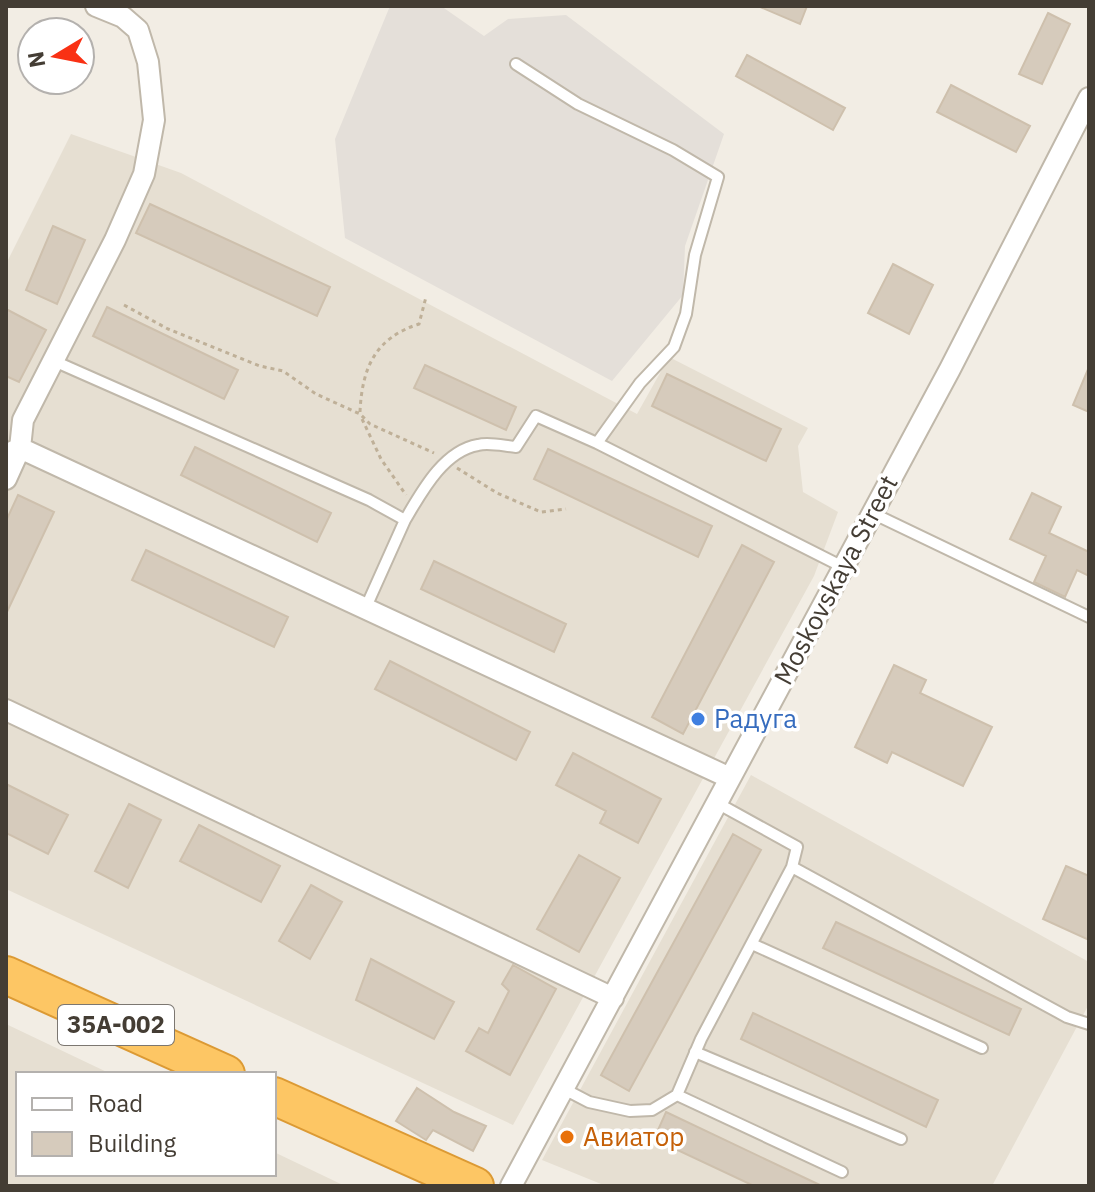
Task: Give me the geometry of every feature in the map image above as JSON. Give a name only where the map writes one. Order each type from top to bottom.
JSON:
[{"type":"highway","name":"35А-002","points":[[6,975],[222,1072]]},
{"type":"highway","points":[[276,1097],[475,1186]]},
{"type":"street","points":[[6,479],[23,420],[115,240],[144,174],[154,120],[148,62],[138,30],[123,17],[96,6]]},
{"type":"street","name":"Moskovskaya Street","points":[[511,1186],[872,513],[1089,98]]},
{"type":"street","points":[[13,451],[366,607],[730,778]]},
{"type":"street","points":[[6,710],[613,998]]},
{"type":"lane","points":[[516,64],[578,104],[718,177],[695,255],[686,314],[674,347],[640,383],[597,443]]},
{"type":"lane","points":[[54,361],[369,500],[405,520]]},
{"type":"lane","points":[[366,607],[405,520],[448,461],[477,445],[516,447],[536,416],[597,443],[843,567]]},
{"type":"lane","points":[[872,513],[1089,617]]},
{"type":"lane","points":[[564,1089],[589,1102],[630,1111],[652,1110],[677,1095],[695,1052],[792,867],[797,847],[717,803]]},
{"type":"lane","points":[[792,867],[1067,1017],[1089,1024]]},
{"type":"lane","points":[[752,944],[982,1048]]},
{"type":"lane","points":[[695,1052],[901,1139]]},
{"type":"lane","points":[[677,1095],[842,1172]]},
{"type":"path","points":[[414,504],[381,459],[360,414],[361,384],[372,354],[388,338],[419,324],[426,297]]},
{"type":"path","points":[[124,305],[168,329],[260,366],[283,371],[316,394],[448,461],[469,477],[519,503],[541,512],[566,509]]},
{"type":"shaded area","points":[[390,6],[441,6],[484,36],[508,19],[566,15],[724,134],[685,246],[683,295],[612,381],[345,238],[335,139]]},
{"type":"shaded area","points":[[71,134],[181,173],[637,414],[669,357],[808,428],[798,446],[803,492],[838,512],[814,576],[513,1125],[6,889],[6,264]]},
{"type":"shaded area","points":[[751,775],[1089,962],[1089,1004],[992,1186],[606,1186],[542,1160]]},
{"type":"shaded area","points":[[6,1024],[107,1072],[16,1072],[16,1176],[276,1176],[276,1153],[345,1186],[6,1186]]},
{"type":"building","points":[[758,6],[807,6],[800,24]]},
{"type":"building","points":[[1048,13],[1070,24],[1042,84],[1019,74]]},
{"type":"building","points":[[747,55],[845,108],[833,130],[736,76]]},
{"type":"building","points":[[951,85],[1030,126],[1016,152],[937,112]]},
{"type":"building","points":[[150,204],[330,287],[317,316],[136,233]]},
{"type":"building","points":[[53,226],[85,240],[57,304],[26,290]]},
{"type":"building","points":[[893,264],[933,285],[909,334],[868,313]]},
{"type":"building","points":[[107,307],[238,370],[224,399],[93,336]]},
{"type":"building","points":[[6,309],[46,330],[19,382],[6,376]]},
{"type":"building","points":[[425,365],[516,407],[506,430],[414,388]]},
{"type":"building","points":[[1089,367],[1089,412],[1073,405]]},
{"type":"building","points":[[667,374],[781,429],[766,461],[652,406]]},
{"type":"building","points":[[195,447],[331,513],[317,542],[181,475]]},
{"type":"building","points":[[548,449],[712,526],[698,557],[534,479]]},
{"type":"building","points":[[1032,493],[1061,507],[1049,533],[1089,552],[1089,576],[1077,570],[1065,597],[1034,582],[1046,556],[1010,539]]},
{"type":"building","points":[[18,495],[54,512],[6,614],[6,521]]},
{"type":"building","points":[[742,545],[774,562],[683,734],[652,717]]},
{"type":"building","points":[[146,550],[288,617],[274,647],[132,580]]},
{"type":"building","points":[[434,561],[566,624],[554,652],[421,589]]},
{"type":"building","points":[[390,661],[530,732],[516,760],[375,689]]},
{"type":"building","points":[[894,665],[926,680],[920,693],[992,727],[963,786],[892,752],[887,763],[855,747]]},
{"type":"building","points":[[573,753],[661,799],[638,843],[600,823],[606,811],[556,785]]},
{"type":"building","points":[[6,784],[68,815],[48,854],[6,833]]},
{"type":"building","points":[[129,804],[161,820],[128,888],[95,871]]},
{"type":"building","points":[[199,825],[280,866],[261,902],[180,861]]},
{"type":"building","points":[[733,834],[761,850],[629,1091],[601,1075]]},
{"type":"building","points":[[579,855],[620,878],[579,952],[537,929]]},
{"type":"building","points":[[1066,866],[1089,876],[1089,940],[1043,919]]},
{"type":"building","points":[[311,885],[342,902],[310,959],[279,941]]},
{"type":"building","points":[[836,922],[1021,1009],[1009,1035],[823,948]]},
{"type":"building","points":[[371,959],[454,1002],[434,1039],[356,1000]]},
{"type":"building","points":[[513,965],[556,989],[510,1075],[466,1051],[479,1028],[488,1033],[509,991],[502,984]]},
{"type":"building","points":[[753,1013],[938,1100],[926,1127],[741,1039]]},
{"type":"building","points":[[417,1088],[454,1112],[486,1126],[473,1151],[433,1130],[426,1140],[396,1121]]},
{"type":"building","points":[[666,1112],[822,1186],[754,1186],[654,1139]]},
{"type":"place","name":"Радуга","points":[[698,719]]},
{"type":"place","name":"Авиатор","points":[[567,1137]]}]
